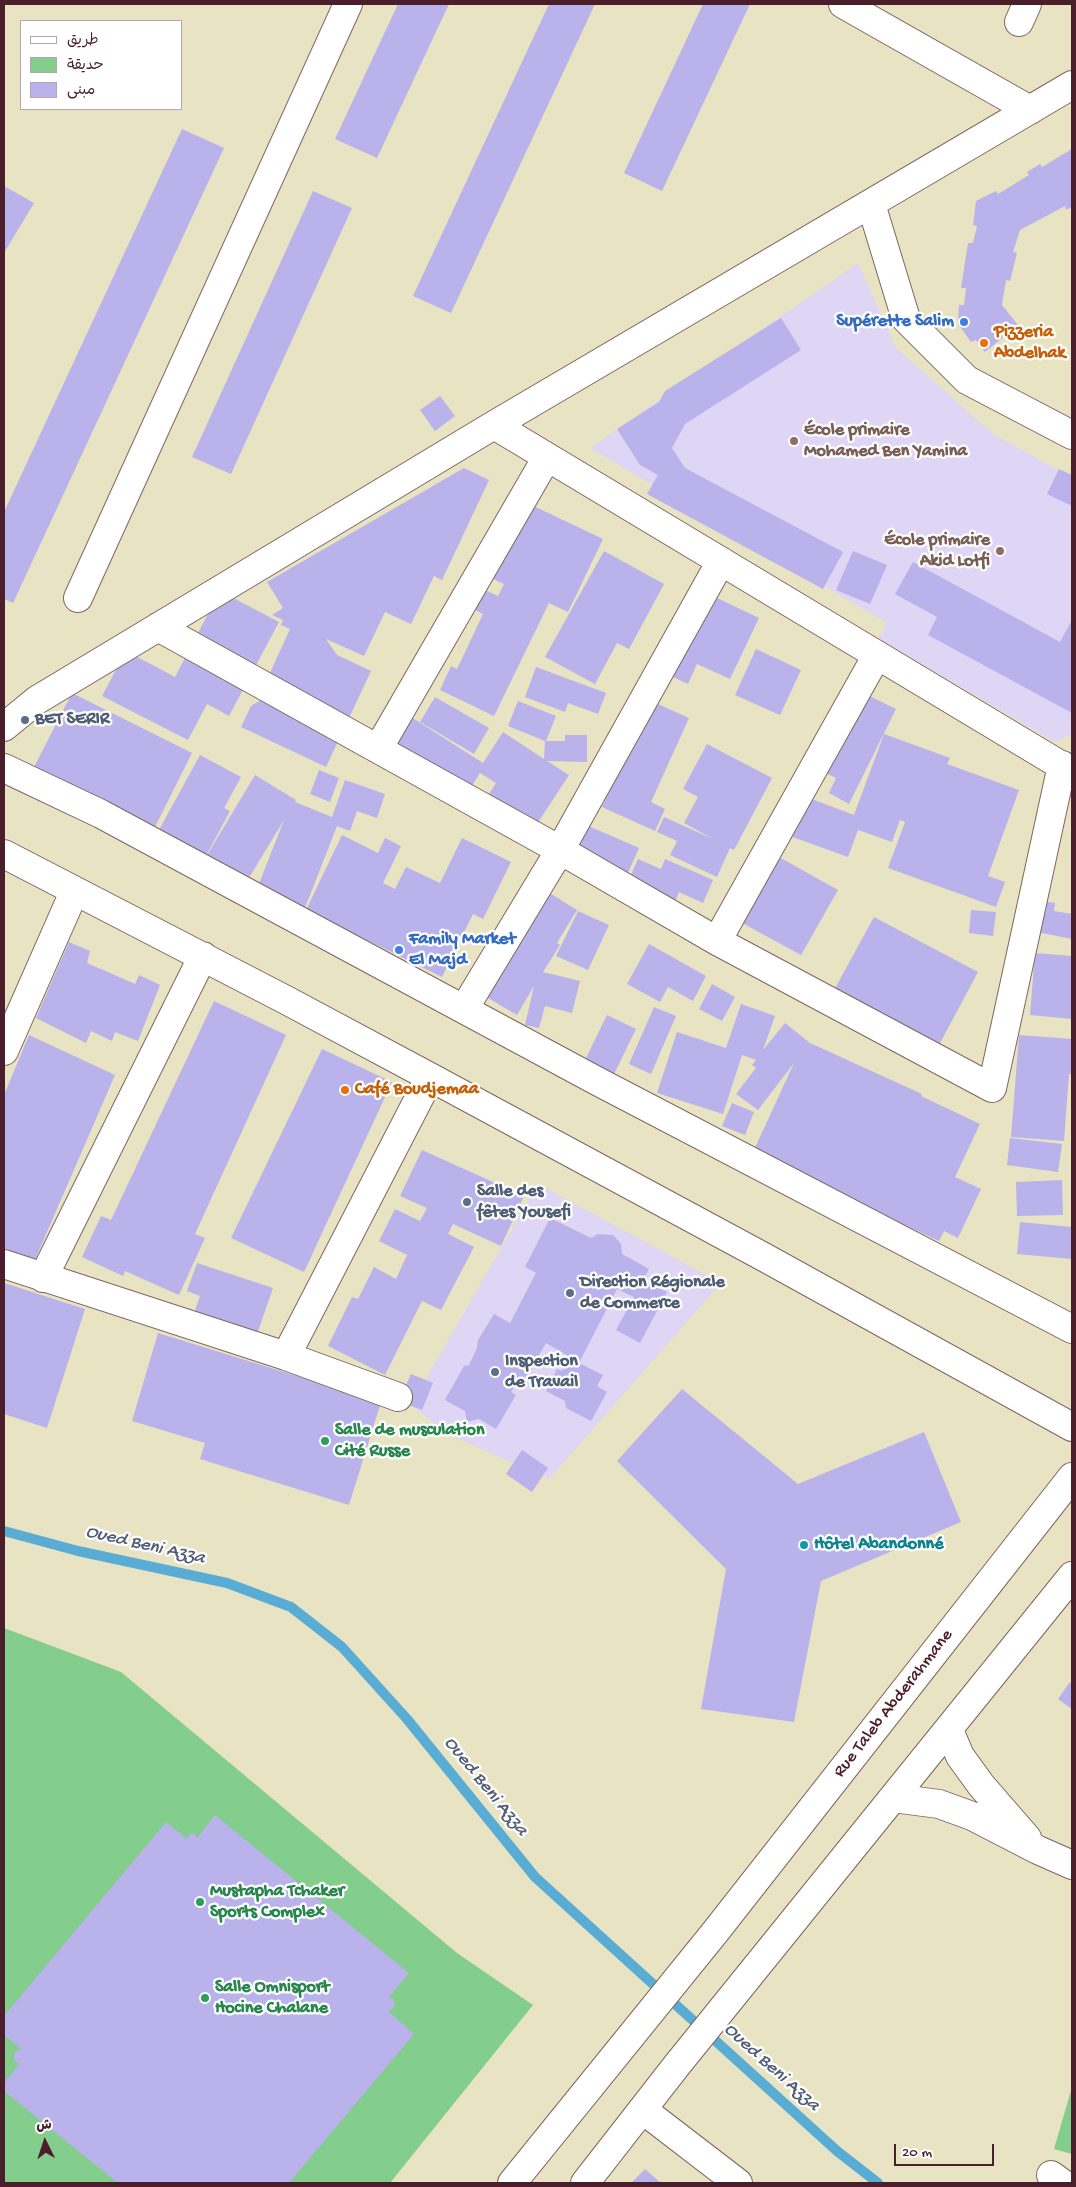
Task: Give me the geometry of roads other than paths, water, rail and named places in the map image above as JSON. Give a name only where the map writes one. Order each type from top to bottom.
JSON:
[{"type":"street","points":[[78,598],[348,4]]},
{"type":"street","points":[[843,4],[1030,110]]},
{"type":"street","points":[[4,726],[37,700],[494,424],[1072,85]]},
{"type":"street","points":[[871,204],[906,319],[967,380],[1072,435]]},
{"type":"street","points":[[158,627],[560,850],[717,941],[992,1088],[1067,769],[494,424]]},
{"type":"street","points":[[378,749],[547,457]]},
{"type":"street","points":[[464,1009],[560,850],[722,562]]},
{"type":"street","points":[[717,941],[878,655]]},
{"type":"street","points":[[4,768],[101,814],[464,1009],[1072,1329]]},
{"type":"street","points":[[4,854],[74,892],[203,956],[430,1077],[762,1256],[1072,1427]]},
{"type":"street","points":[[4,1051],[74,892]]},
{"type":"street","points":[[43,1278],[203,956]]},
{"type":"street","points":[[286,1356],[430,1077]]},
{"type":"street","points":[[4,1264],[286,1356],[398,1398]]},
{"type":"street","name":"Rue Taleb Abderahmane","points":[[512,2183],[716,1930],[1072,1477]]},
{"type":"street","points":[[585,2183],[677,2065],[892,1798],[950,1730],[1072,1576]]},
{"type":"street","points":[[950,1730],[960,1756],[981,1784],[1038,1850]]},
{"type":"street","points":[[892,1798],[939,1804],[956,1810],[1072,1865]]},
{"type":"street","points":[[643,2110],[738,2183]]},
{"type":"waterway","name":"Oued Beni Azza","points":[[4,1531],[78,1551],[227,1583],[291,1607],[342,1647],[407,1719],[535,1877],[837,2151],[878,2183]]},
{"type":"place","name":"Supérette Salim","points":[[964,322]]},
{"type":"place","name":"Pizzeria Abdelhak","points":[[984,343]]},
{"type":"place","name":"École primaire Mohamed Ben Yamina","points":[[794,441]]},
{"type":"place","name":"École primaire Akid Lotfi","points":[[1000,551]]},
{"type":"place","name":"BET SERIR","points":[[25,720]]},
{"type":"place","name":"Family Market El Majd","points":[[399,950]]},
{"type":"place","name":"Café Boudjemaa","points":[[345,1090]]},
{"type":"place","name":"Salle des fêtes Yousefi","points":[[467,1202]]},
{"type":"place","name":"Direction Régionale de Commerce","points":[[570,1293]]},
{"type":"place","name":"Inspection de Travail","points":[[495,1372]]},
{"type":"place","name":"Salle de musculation Cité Russe","points":[[325,1441]]},
{"type":"place","name":"Hôtel Abandonné","points":[[804,1545]]},
{"type":"place","name":"Mustapha Tchaker Sports Complex","points":[[200,1902]]},
{"type":"place","name":"Salle Omnisport Hocine Chalane","points":[[205,1998]]}]
